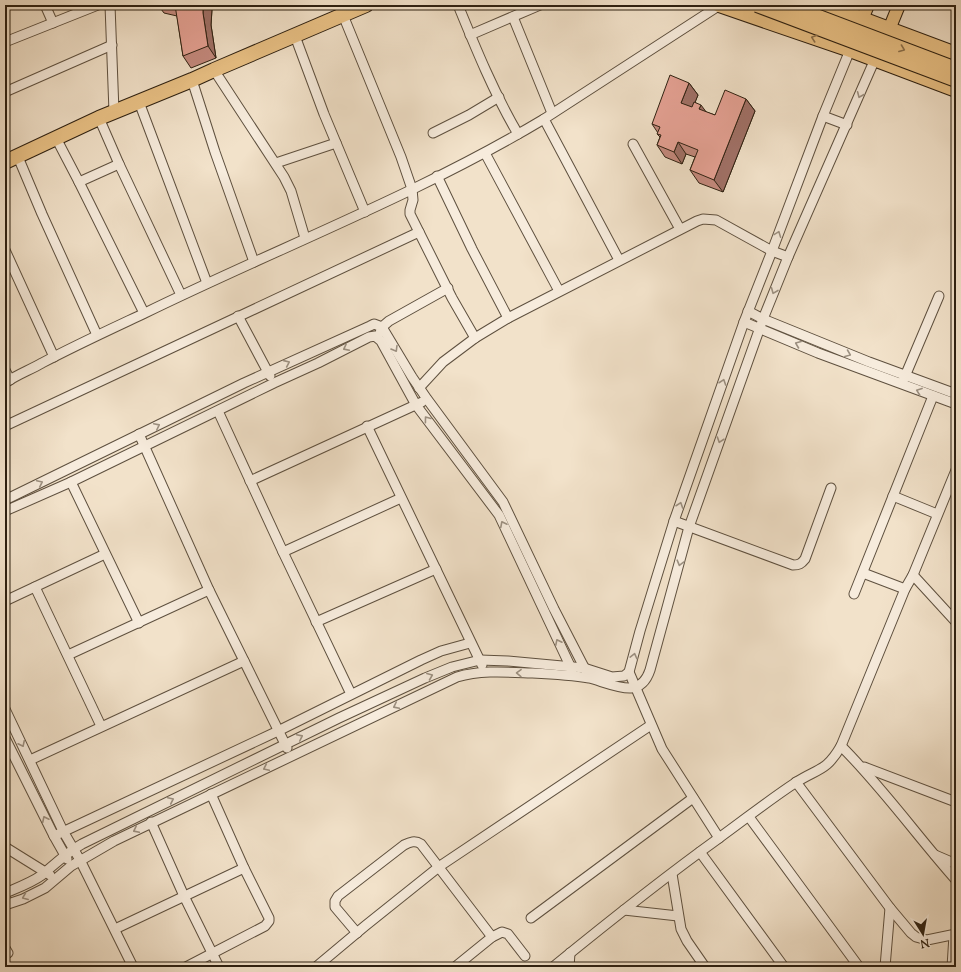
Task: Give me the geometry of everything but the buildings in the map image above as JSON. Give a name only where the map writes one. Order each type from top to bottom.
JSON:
[{"type":"highway","points":[[11,159],[99,118],[192,80],[366,5]]},
{"type":"highway","points":[[720,5],[875,59],[956,90]]},
{"type":"highway","points":[[757,5],[956,80]]},
{"type":"highway","points":[[787,5],[956,69]]},
{"type":"highway","points":[[825,5],[956,54]]},
{"type":"main road","points":[[850,50],[868,5]]},
{"type":"main road","points":[[875,59],[890,29],[899,5]]},
{"type":"street","points":[[45,5],[53,23]]},
{"type":"street","points":[[5,42],[98,5]]},
{"type":"street","points":[[110,5],[114,112]]},
{"type":"street","points":[[458,5],[498,97],[518,134]]},
{"type":"street","points":[[470,35],[540,5]]},
{"type":"street","points":[[5,370],[7,382],[54,357],[180,295],[365,212],[484,153],[552,114],[720,5]]},
{"type":"street","points":[[343,15],[401,157],[412,189],[413,200],[410,214],[475,338]]},
{"type":"street","points":[[513,17],[552,114]]},
{"type":"street","points":[[295,36],[336,143],[365,212]]},
{"type":"street","points":[[5,92],[112,45]]},
{"type":"street","points":[[5,893],[26,884],[45,872],[74,848],[285,744],[425,678],[452,667],[480,660],[570,666],[584,668],[612,677],[624,676],[629,672],[674,521],[744,322],[850,50]]},
{"type":"street","points":[[5,905],[32,895],[45,888],[80,860],[151,822],[292,756],[446,681],[468,674],[485,672],[538,673],[576,676],[626,688],[636,687],[642,684],[650,670],[689,527],[763,319],[788,257],[875,59]]},
{"type":"street","points":[[214,70],[276,163],[288,184],[305,238]]},
{"type":"street","points":[[192,80],[215,152],[254,262]]},
{"type":"street","points":[[433,133],[469,115],[498,97]]},
{"type":"street","points":[[139,102],[207,283]]},
{"type":"street","points":[[823,116],[847,125]]},
{"type":"street","points":[[99,118],[180,295]]},
{"type":"street","points":[[544,119],[619,260]]},
{"type":"street","points":[[56,138],[144,313]]},
{"type":"street","points":[[276,163],[336,143]]},
{"type":"street","points":[[633,144],[680,229]]},
{"type":"street","points":[[484,153],[558,291]]},
{"type":"street","points":[[11,159],[97,336]]},
{"type":"street","points":[[79,182],[119,164]]},
{"type":"street","points":[[437,176],[472,249],[508,318]]},
{"type":"street","points":[[419,388],[443,362],[475,338],[508,318],[680,229],[703,219],[716,220],[788,257]]},
{"type":"street","points":[[5,426],[419,232]]},
{"type":"street","points":[[5,250],[54,357]]},
{"type":"street","points":[[378,338],[382,327],[406,310],[448,288]]},
{"type":"street","points":[[903,379],[939,296]]},
{"type":"street","points":[[748,311],[763,319],[869,362],[933,396],[956,404]]},
{"type":"street","points":[[238,316],[274,383]]},
{"type":"street","points":[[744,322],[818,353],[956,394]]},
{"type":"street","points":[[5,500],[268,372],[374,324],[382,327],[419,388],[503,502],[589,678]]},
{"type":"street","points":[[5,510],[71,482],[318,363],[369,336],[378,338],[416,405],[499,515],[576,676]]},
{"type":"street","points":[[854,594],[933,396]]},
{"type":"street","points":[[250,481],[427,399]]},
{"type":"street","points":[[218,411],[351,694]]},
{"type":"street","points":[[367,426],[485,672]]},
{"type":"street","points":[[139,434],[209,590],[278,731],[292,756]]},
{"type":"street","points":[[553,967],[700,852],[796,782],[826,766],[835,758],[842,746],[905,589],[913,575],[956,470]]},
{"type":"street","points":[[71,482],[139,623]]},
{"type":"street","points":[[674,521],[792,565],[798,565],[805,559],[831,488]]},
{"type":"street","points":[[893,496],[937,514]]},
{"type":"street","points":[[283,552],[401,498]]},
{"type":"street","points":[[5,600],[35,588],[105,554]]},
{"type":"street","points":[[316,622],[436,569]]},
{"type":"street","points":[[863,573],[905,589]]},
{"type":"street","points":[[913,575],[956,622]]},
{"type":"street","points":[[35,588],[101,726]]},
{"type":"street","points":[[68,655],[209,590]]},
{"type":"street","points":[[54,836],[278,731],[441,651],[470,643]]},
{"type":"street","points":[[30,760],[244,661]]},
{"type":"street","points":[[629,672],[662,749],[719,838]]},
{"type":"street","points":[[5,709],[63,831],[74,848],[133,967]]},
{"type":"street","points":[[316,967],[357,932],[440,866],[651,725]]},
{"type":"street","points":[[5,738],[54,836],[71,866]]},
{"type":"street","points":[[842,746],[862,767],[956,880]]},
{"type":"street","points":[[862,767],[956,802]]},
{"type":"street","points":[[796,782],[890,908],[911,933],[921,939],[934,939],[955,934],[952,967]]},
{"type":"street","points":[[186,967],[265,926],[269,921],[269,918],[244,868],[211,794]]},
{"type":"street","points":[[531,918],[693,798]]},
{"type":"street","points":[[749,817],[859,967]]},
{"type":"street","points":[[151,822],[184,896],[219,967]]},
{"type":"street","points":[[357,932],[335,907],[335,901],[338,896],[404,845],[412,841],[421,844],[440,866],[492,937]]},
{"type":"street","points":[[5,847],[56,878]]},
{"type":"street","points":[[700,852],[784,967]]},
{"type":"street","points":[[933,854],[956,864]]},
{"type":"street","points":[[115,929],[244,868]]},
{"type":"street","points":[[672,874],[678,916],[684,935],[705,967]]},
{"type":"street","points":[[885,967],[890,908]]},
{"type":"street","points":[[624,910],[678,916]]},
{"type":"street","points":[[455,967],[492,937],[499,933],[505,932],[525,956]]},
{"type":"street","points":[[569,967],[570,953]]}]
